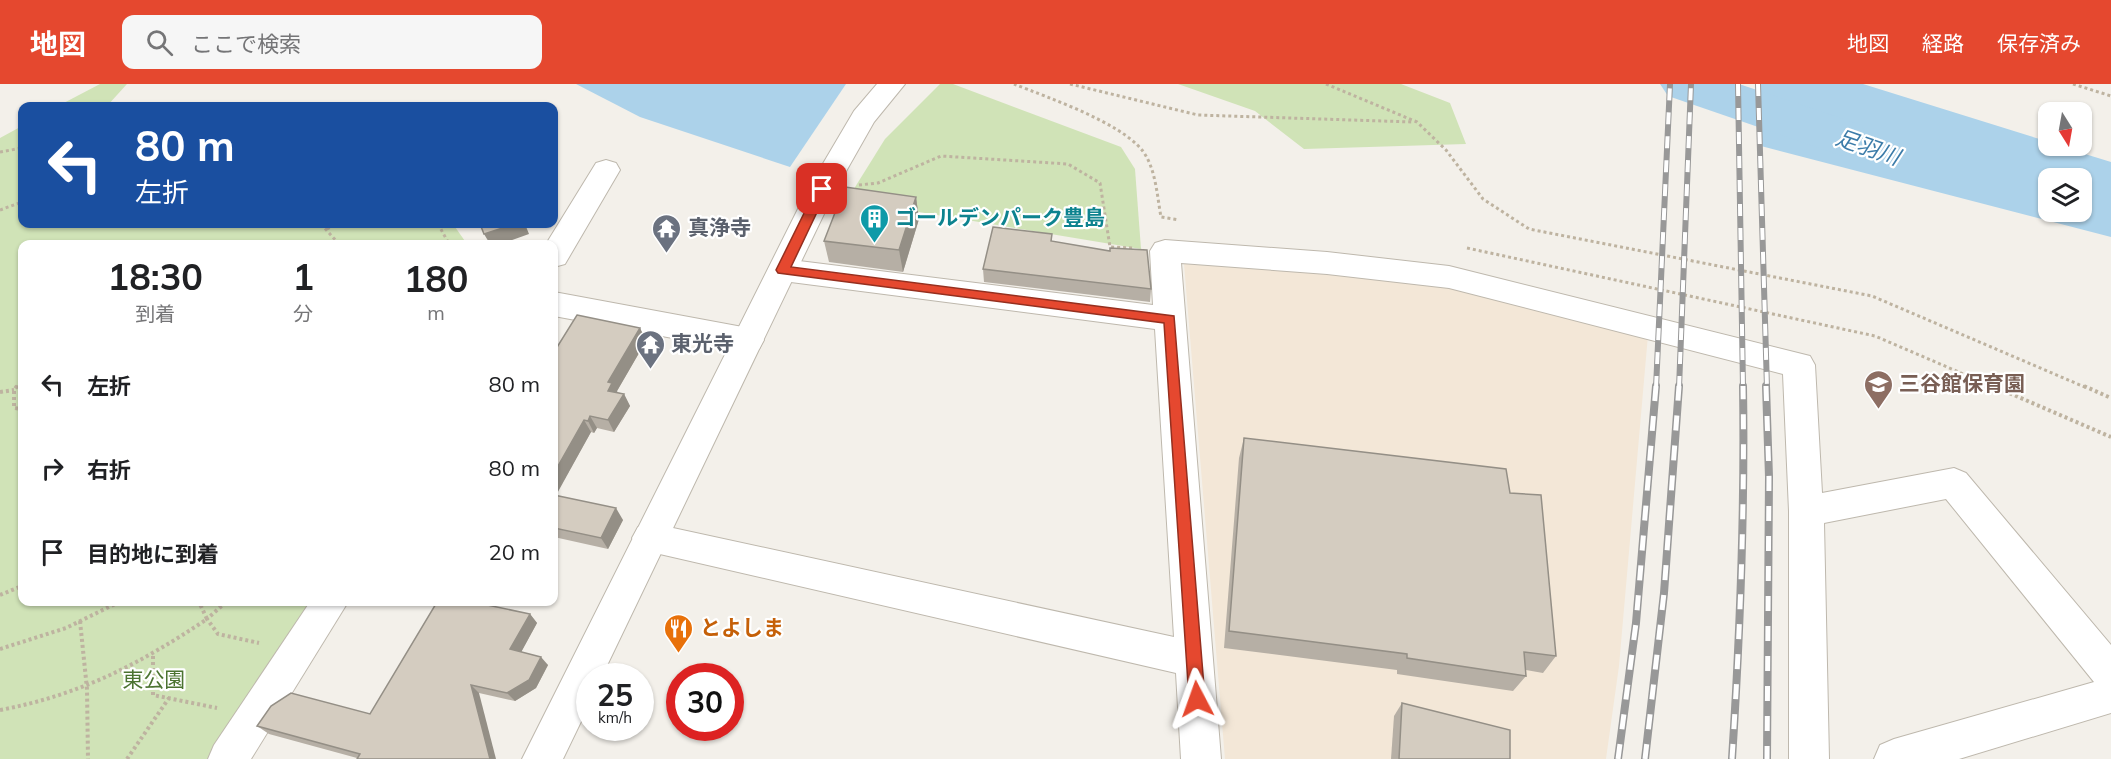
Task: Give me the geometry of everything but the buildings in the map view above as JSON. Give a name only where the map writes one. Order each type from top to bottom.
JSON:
[{"type":"street","points":[[542,759],[822,189],[864,117],[892,84]]},
{"type":"street","points":[[558,249],[606,170]]},
{"type":"street","points":[[1201,759],[1165,251],[1327,263],[1449,277],[1799,365],[1806,511],[1809,759]]},
{"type":"street","points":[[783,270],[1170,319]]},
{"type":"street","points":[[558,305],[748,340]]},
{"type":"street","points":[[1806,511],[1954,483],[2111,674]]},
{"type":"street","points":[[650,538],[1194,659]]},
{"type":"street","points":[[228,759],[327,606]]},
{"type":"street","points":[[1894,759],[2111,695]]},
{"type":"path","points":[[1070,84],[1198,115],[1417,122]]},
{"type":"path","points":[[1326,84],[1417,122],[1446,150],[1483,199],[1530,229],[1872,296],[2111,398]]},
{"type":"path","points":[[2073,84],[2111,96]]},
{"type":"path","points":[[0,152],[18,149]]},
{"type":"path","points":[[822,189],[878,183],[941,156],[1068,164],[1100,183],[1110,247],[1165,251]]},
{"type":"path","points":[[0,210],[18,203]]},
{"type":"path","points":[[327,229],[336,240]]},
{"type":"path","points":[[0,392],[14,390],[18,386]]},
{"type":"path","points":[[14,390],[14,408],[18,408]]},
{"type":"path","points":[[0,595],[18,588]]},
{"type":"path","points":[[0,649],[80,621],[111,606]]},
{"type":"path","points":[[201,606],[218,634],[298,651]]},
{"type":"path","points":[[0,710],[36,705],[87,689],[153,656],[207,619],[222,606]]},
{"type":"path","points":[[80,621],[87,689],[88,759]]},
{"type":"path","points":[[153,656],[153,695],[256,716]]},
{"type":"path","points":[[128,759],[169,698]]},
{"type":"shaded area","points":[[1184,264],[1325,273],[1449,286],[1648,335],[1619,666],[1606,759],[1225,759]]},
{"type":"green space","points":[[100,84],[127,84],[111,102],[66,102]]},
{"type":"green space","points":[[940,84],[953,84],[1121,147],[1135,169],[1141,249],[847,200],[885,139]]},
{"type":"green space","points":[[1178,84],[1401,84],[1450,103],[1466,144],[1304,149],[1255,111]]},
{"type":"green space","name":"東公園","points":[[18,128],[18,228],[456,228],[464,240],[18,240],[18,606],[307,606],[207,759],[0,759],[0,138]]},
{"type":"water","points":[[576,84],[846,84],[790,167],[640,117]]},
{"type":"water","points":[[1758,84],[1863,84],[2038,139],[2038,156],[2092,156],[2111,162],[2111,237],[2053,222],[2092,222],[2092,168],[2038,168],[2038,218],[1761,146]]},
{"type":"waterway","name":"足羽川","points":[[1686,84],[1842,138]]},
{"type":"railway","points":[[1656,388],[1670,84]]},
{"type":"railway","points":[[1679,388],[1691,84]]},
{"type":"railway","points":[[1738,84],[1743,388]]},
{"type":"railway","points":[[1758,84],[1767,388]]},
{"type":"railway","points":[[1618,759],[1636,623],[1656,386]]},
{"type":"railway","points":[[1645,759],[1664,593],[1679,386]]},
{"type":"railway","points":[[1766,386],[1769,477],[1767,759]]},
{"type":"railway","points":[[1732,759],[1741,573],[1743,388]]},
{"type":"place","name":"ゴールデンパーク豊島","points":[[874,244]]},
{"type":"place","name":"真浄寺","points":[[667,254]]},
{"type":"place","name":"東光寺","points":[[650,370]]},
{"type":"place","name":"三谷館保育園","points":[[1878,410]]},
{"type":"place","name":"とよしま","points":[[679,654]]},
{"type":"route","points":[[822,189],[783,270],[1170,319],[1197,699]]}]
